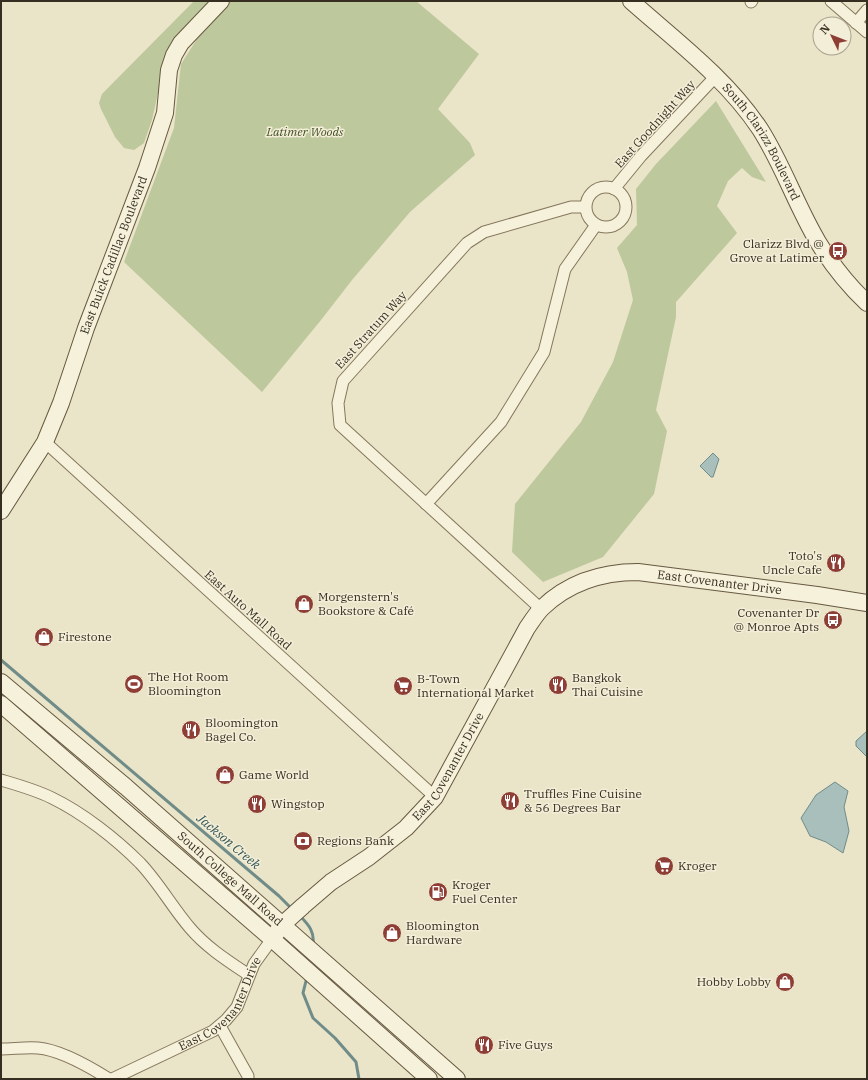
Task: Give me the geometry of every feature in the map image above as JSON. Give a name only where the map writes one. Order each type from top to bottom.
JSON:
[{"type":"street","name":"East Buick Cadillac Boulevard","points":[[1,511],[45,442],[61,403],[86,328],[147,168],[165,113],[167,84],[171,62],[181,43],[221,1]]},
{"type":"street","name":"South Clarizz Boulevard","points":[[631,1],[716,76],[746,109],[784,172],[818,242],[836,269],[867,303]]},
{"type":"street","points":[[831,1],[867,32]]},
{"type":"street","points":[[856,24],[867,10]]},
{"type":"street","name":"East Goodnight Way","points":[[614,189],[641,156],[716,76]]},
{"type":"street","points":[[608,187],[614,189],[624,198],[626,205],[623,218],[619,223],[613,226],[602,227],[596,225],[588,217],[586,207],[587,200],[594,191],[601,188],[608,187]]},
{"type":"street","name":"East Stratum Way","points":[[541,609],[340,425],[338,404],[343,381],[467,243],[484,232],[571,207],[586,207]]},
{"type":"street","points":[[426,504],[501,422],[544,352],[565,269],[596,225]]},
{"type":"street","name":"East Auto Mall Road","points":[[45,442],[435,797]]},
{"type":"street","name":"East Covenanter Drive","points":[[110,1079],[220,1026],[237,1007],[254,964],[272,939],[291,917],[331,882],[369,857],[406,828],[435,797],[527,628],[541,609],[560,593],[582,582],[603,576],[625,572],[638,572],[817,595],[867,603]]},
{"type":"street","name":"South College Mall Road","points":[[1,682],[126,787],[291,917],[301,942],[457,1079]]},
{"type":"street","name":"South College Mall Road","points":[[1,704],[272,939],[429,1079]]},
{"type":"street","points":[[1,780],[39,792],[62,803],[77,812],[113,839],[140,864],[155,881],[198,937],[223,958],[249,975]]},
{"type":"street","points":[[113,801],[126,787]]},
{"type":"street","points":[[220,1026],[248,1076],[248,1079]]},
{"type":"street","points":[[1,1049],[46,1049],[79,1062],[110,1079]]},
{"type":"green space","points":[[194,1],[214,1],[164,66],[152,120],[144,143],[134,150],[124,148],[115,137],[101,109],[99,103],[102,94]]},
{"type":"green space","name":"Latimer Woods","points":[[228,1],[416,1],[479,54],[438,109],[470,143],[475,155],[410,212],[352,280],[262,392],[124,262],[174,128],[181,64],[208,22]]},
{"type":"green space","points":[[716,101],[766,182],[752,177],[742,168],[728,181],[717,206],[737,233],[676,302],[676,317],[656,410],[667,431],[654,494],[603,557],[543,582],[512,552],[515,504],[581,422],[613,362],[633,300],[627,272],[617,248],[637,225],[636,189],[656,164]]},
{"type":"water","points":[[713,453],[719,459],[713,477],[711,477],[700,466]]},
{"type":"water","points":[[867,731],[867,757],[856,746],[856,741]]},
{"type":"water","points":[[835,782],[848,791],[844,807],[849,831],[843,853],[826,842],[810,836],[801,818],[816,795]]},
{"type":"waterway","name":"Jackson Creek","points":[[1,660],[279,896],[293,910]]},
{"type":"waterway","name":"Jackson Creek","points":[[300,916],[311,929],[313,946]]},
{"type":"waterway","name":"Jackson Creek","points":[[307,977],[303,993],[313,1018],[335,1038],[356,1062],[359,1079]]},
{"type":"place","name":"Clarizz Blvd @ Grove at Latimer","points":[[838,251]]},
{"type":"place","name":"Toto's Uncle Cafe","points":[[836,563]]},
{"type":"place","name":"Morgenstern's Bookstore & Café","points":[[304,604]]},
{"type":"place","name":"Covenanter Dr @ Monroe Apts","points":[[833,620]]},
{"type":"place","name":"Firestone","points":[[44,637]]},
{"type":"place","name":"The Hot Room Bloomington","points":[[134,684]]},
{"type":"place","name":"Bangkok Thai Cuisine","points":[[558,685]]},
{"type":"place","name":"B-Town International Market","points":[[403,686]]},
{"type":"place","name":"Bloomington Bagel Co.","points":[[191,730]]},
{"type":"place","name":"Game World","points":[[225,775]]},
{"type":"place","name":"Truffles Fine Cuisine & 56 Degrees Bar","points":[[510,801]]},
{"type":"place","name":"Wingstop","points":[[257,804]]},
{"type":"place","name":"Regions Bank","points":[[303,841]]},
{"type":"place","name":"Kroger","points":[[664,866]]},
{"type":"place","name":"Kroger Fuel Center","points":[[438,892]]},
{"type":"place","name":"Bloomington Hardware","points":[[392,933]]},
{"type":"place","name":"Hobby Lobby","points":[[785,982]]},
{"type":"place","name":"Five Guys","points":[[484,1045]]}]
